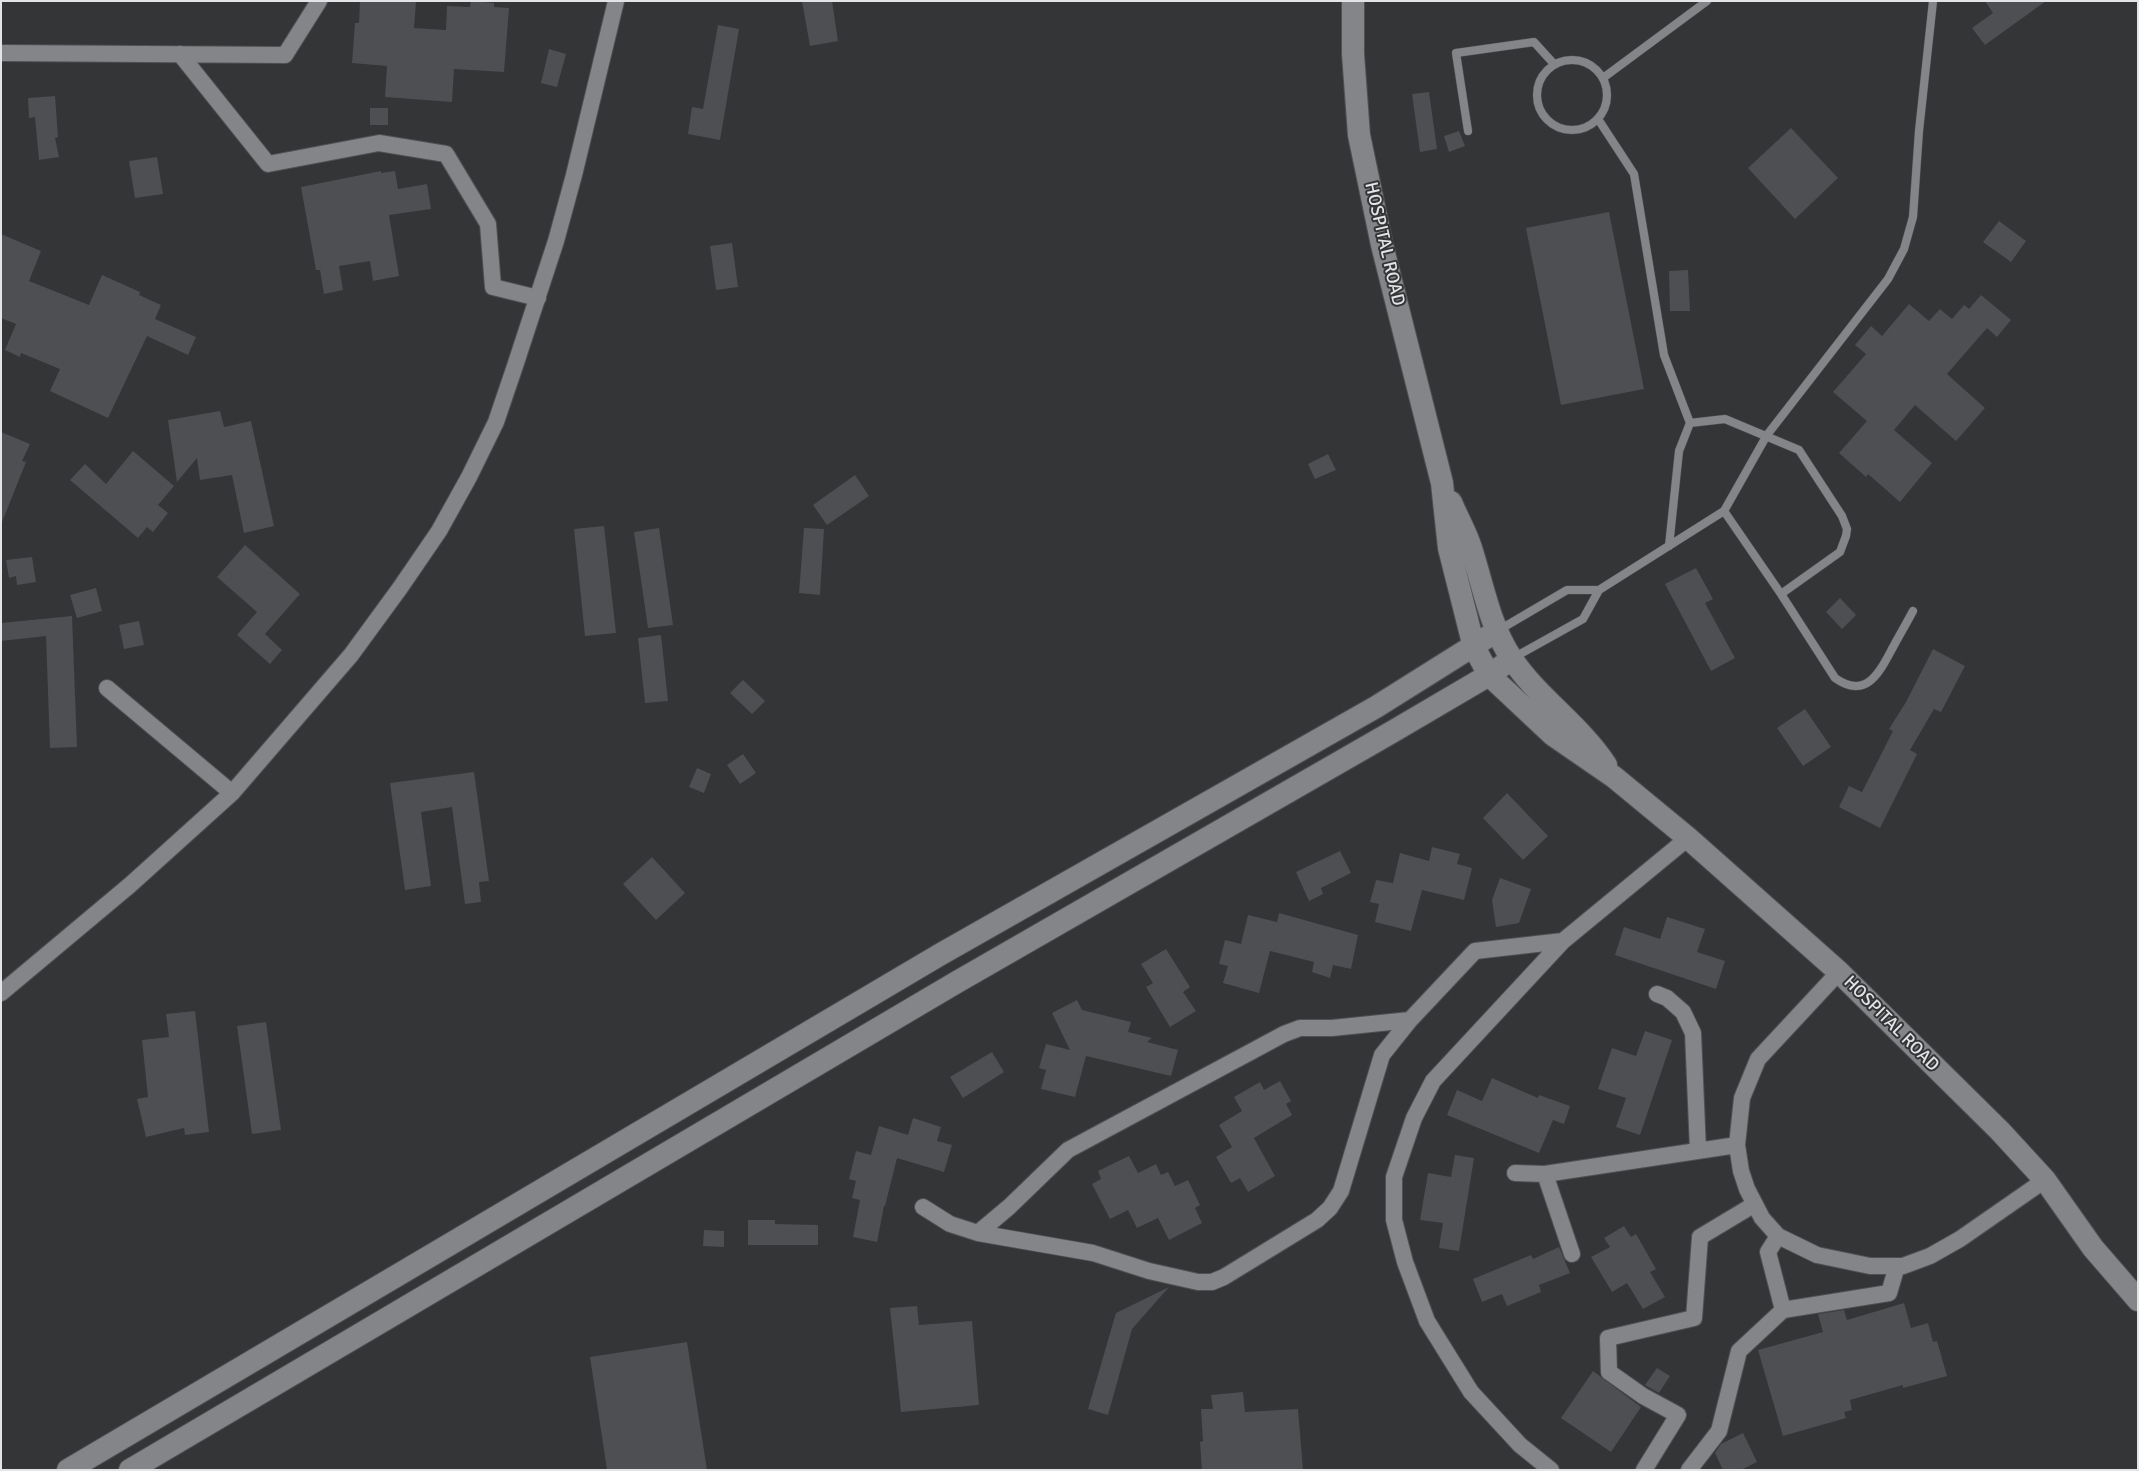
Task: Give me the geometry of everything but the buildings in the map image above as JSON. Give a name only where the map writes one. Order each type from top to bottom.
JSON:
[{"type":"street","points":[[1,53],[285,55],[319,1]]},
{"type":"street","points":[[1,993],[130,885],[232,793],[351,655],[439,531],[469,477],[496,422],[538,298],[574,175],[616,1]]},
{"type":"street","name":"HOSPITAL ROAD","points":[[1353,1],[1353,54],[1359,135],[1382,245],[1442,483]]},
{"type":"street","points":[[180,54],[268,164],[379,143],[446,154],[488,224],[493,287],[538,298]]},
{"type":"street","points":[[1442,483],[1470,546],[1497,631],[1512,659],[1530,681],[1592,744],[1614,777]]},
{"type":"street","points":[[1442,483],[1449,548],[1474,647],[1489,675],[1553,735],[1614,777]]},
{"type":"street","points":[[79,1467],[510,1208],[940,954],[1376,707],[1497,631]]},
{"type":"street","points":[[130,1470],[957,982],[1392,732],[1489,675],[1512,659]]},
{"type":"street","points":[[107,688],[232,793]]},
{"type":"street","points":[[1376,707],[1392,732]]},
{"type":"street","name":"HOSPITAL ROAD","points":[[1614,777],[1688,838],[1840,972],[2000,1131],[2045,1180],[2093,1248],[2138,1300]]},
{"type":"street","points":[[1551,1470],[1520,1445],[1471,1392],[1427,1321],[1405,1262],[1394,1220],[1394,1177],[1414,1118],[1433,1081],[1563,941],[1688,838]]},
{"type":"street","points":[[923,1207],[950,1224],[978,1233],[1093,1253],[1149,1271],[1198,1282],[1212,1282],[1224,1277],[1317,1220],[1330,1208],[1341,1191],[1382,1055],[1410,1020],[1475,951],[1563,941]]},
{"type":"street","points":[[940,954],[957,982]]},
{"type":"street","points":[[1840,972],[1758,1059],[1742,1098],[1737,1145],[1741,1171],[1762,1218],[1778,1236],[1817,1255],[1870,1266],[1903,1266],[1930,1256],[1960,1239],[2045,1180]]},
{"type":"street","points":[[1657,994],[1667,998],[1683,1012],[1694,1033],[1698,1150]]},
{"type":"street","points":[[978,1233],[1068,1150],[1284,1034],[1300,1028],[1332,1028],[1410,1020]]},
{"type":"street","points":[[1515,1173],[1545,1174],[1737,1145]]},
{"type":"street","points":[[1545,1174],[1572,1254]]},
{"type":"street","points":[[1644,1470],[1678,1415],[1643,1396],[1609,1372],[1608,1338],[1694,1318],[1700,1237],[1755,1204]]},
{"type":"street","points":[[510,1208],[526,1235]]},
{"type":"street","points":[[1778,1236],[1768,1252],[1783,1310]]},
{"type":"street","points":[[1689,1470],[1719,1431],[1739,1351],[1783,1310],[1890,1293],[1897,1266]]},
{"type":"lane","points":[[1603,78],[1707,1]]},
{"type":"lane","points":[[1512,659],[1583,619],[1599,590],[1724,511],[1766,436],[1888,279],[1904,249],[1913,217],[1919,131],[1933,1]]},
{"type":"lane","points":[[1468,132],[1456,53],[1534,42],[1554,64]]},
{"type":"lane","points":[[1565,60],[1587,63],[1596,69],[1603,78],[1607,88],[1607,99],[1604,110],[1590,126],[1568,131],[1557,128],[1544,117],[1537,102],[1536,91],[1539,80],[1554,64],[1565,60]]},
{"type":"lane","points":[[1598,119],[1634,174],[1664,355],[1690,423],[1679,451],[1669,546]]},
{"type":"lane","points":[[1690,423],[1725,419],[1799,450],[1842,516],[1846,529],[1844,544],[1840,552],[1781,594]]},
{"type":"lane","points":[[1724,511],[1781,594],[1835,678],[1848,685],[1864,685],[1878,676],[1913,611]]},
{"type":"lane","points":[[1497,631],[1567,590],[1599,590]]}]
